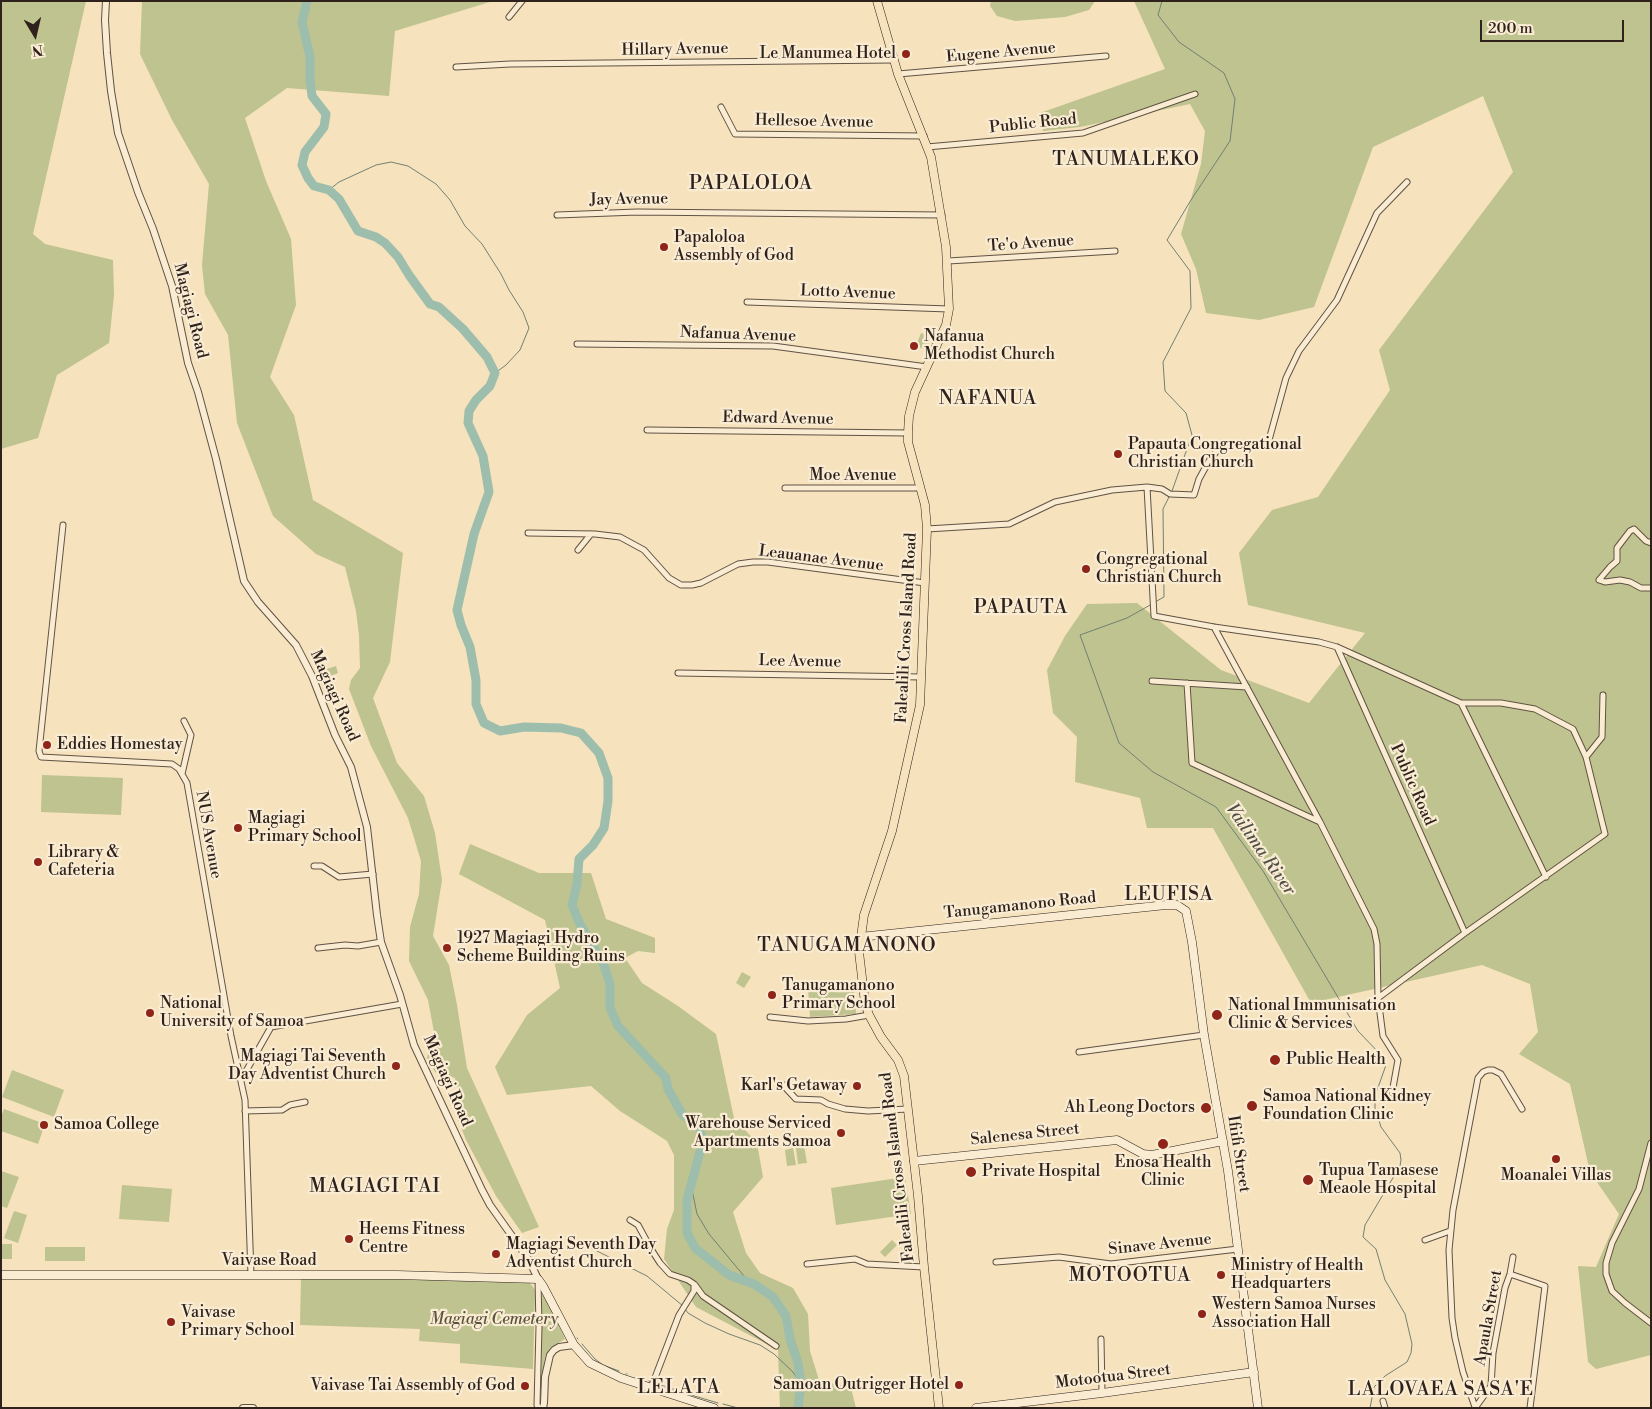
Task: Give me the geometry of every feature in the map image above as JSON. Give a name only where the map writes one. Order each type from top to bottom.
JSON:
[{"type":"main road","name":"Falealili Cross Island Road","points":[[877,1],[893,60],[932,160],[948,261],[949,309],[946,325],[915,392],[909,416],[908,442],[926,506],[927,529],[920,705],[892,831],[864,916],[860,937],[860,967],[865,1003],[869,1015],[901,1067],[904,1076],[939,1408]]},
{"type":"main road","name":"Tanugamanono Road","points":[[860,937],[1159,905],[1173,905],[1182,908]]},
{"type":"main road","name":"Ifiifi Street","points":[[1182,908],[1186,911],[1188,918],[1204,1035],[1228,1171],[1258,1408]]},
{"type":"main road","name":"Salenesa Street","points":[[914,1161],[1117,1140],[1143,1154],[1152,1155],[1223,1141]]},
{"type":"main road","name":"Vaivase Road","points":[[1,1275],[389,1274],[538,1279]]},
{"type":"main road","points":[[538,1279],[544,1286],[574,1345],[590,1363],[651,1388],[710,1407]]},
{"type":"main road","name":"Motootua Street","points":[[976,1408],[1254,1372]]},
{"type":"street","name":"Magiagi Road","points":[[106,1],[107,53],[118,133],[138,192],[154,229],[172,286],[188,363],[216,459],[244,580],[258,602],[296,644],[307,665],[335,736],[354,775],[367,827],[381,942],[414,1045],[490,1206],[520,1247],[538,1279]]},
{"type":"street","points":[[509,17],[522,1]]},
{"type":"street","name":"Eugene Avenue","points":[[898,74],[1106,56]]},
{"type":"street","name":"Hillary Avenue","points":[[456,66],[893,60]]},
{"type":"street","name":"Public Road","points":[[928,147],[1083,133],[1195,94]]},
{"type":"street","name":"Hellesoe Avenue","points":[[721,107],[735,134],[924,136]]},
{"type":"street","points":[[927,529],[1009,524],[1055,502],[1112,490],[1147,487],[1162,489],[1170,494],[1194,495],[1199,479],[1209,461],[1222,444],[1263,446],[1269,440],[1286,378],[1299,351],[1337,300],[1377,214],[1407,182]]},
{"type":"street","name":"Jay Avenue","points":[[557,215],[649,212],[942,215]]},
{"type":"street","name":"Te'o Avenue","points":[[948,261],[1115,251]]},
{"type":"street","name":"Lotto Avenue","points":[[747,302],[949,309]]},
{"type":"street","name":"Nafanua Avenue","points":[[577,344],[772,346],[927,366]]},
{"type":"street","name":"Edward Avenue","points":[[647,430],[908,433]]},
{"type":"street","points":[[1147,487],[1154,616],[1214,627],[1319,642],[1337,647],[1461,703],[1501,703],[1535,709],[1573,729],[1586,757],[1605,834],[1465,933],[1378,998]]},
{"type":"street","name":"Moe Avenue","points":[[785,488],[920,488]]},
{"type":"street","name":"NUS Avenue","points":[[63,525],[39,751],[42,757],[172,764],[178,768],[186,783],[231,1036],[245,1100],[251,1275]]},
{"type":"street","points":[[1651,543],[1646,541],[1634,529],[1630,531],[1617,548],[1617,561],[1599,580],[1605,582],[1620,580],[1630,582],[1641,588],[1651,588]]},
{"type":"street","name":"Leauanae Avenue","points":[[528,533],[591,534],[625,538],[644,550],[669,578],[681,585],[692,586],[738,564],[753,562],[768,562],[925,583]]},
{"type":"street","points":[[578,550],[591,534]]},
{"type":"street","points":[[1214,627],[1320,822],[1374,929],[1377,944],[1378,998],[1383,1036],[1398,1060],[1392,1092]]},
{"type":"street","name":"Public Road","points":[[1337,647],[1465,933]]},
{"type":"street","name":"Lee Avenue","points":[[678,673],[921,676]]},
{"type":"street","points":[[1152,681],[1247,687]]},
{"type":"street","points":[[1187,683],[1192,763],[1320,822]]},
{"type":"street","points":[[1586,757],[1602,737],[1603,695]]},
{"type":"street","points":[[1461,703],[1546,877]]},
{"type":"street","points":[[182,774],[191,735],[184,721]]},
{"type":"street","points":[[314,866],[322,866],[339,877],[373,874]]},
{"type":"street","points":[[318,948],[345,945],[358,946],[381,942]]},
{"type":"street","points":[[240,1081],[271,1027],[402,1004]]},
{"type":"street","points":[[770,1017],[808,1021],[846,1019],[869,1015]]},
{"type":"street","points":[[1080,1052],[1204,1035]]},
{"type":"street","points":[[1475,1408],[1463,1372],[1453,1328],[1450,1231],[1478,1078],[1482,1072],[1493,1070],[1501,1074],[1522,1108]]},
{"type":"street","points":[[782,1084],[796,1099],[821,1100],[845,1109],[868,1111],[908,1109]]},
{"type":"street","points":[[246,1110],[282,1110],[290,1105],[305,1102]]},
{"type":"street","points":[[1651,1143],[1639,1189],[1612,1243],[1606,1263],[1606,1274],[1612,1291],[1651,1323]]},
{"type":"street","points":[[630,1220],[638,1225],[651,1250],[670,1274],[694,1284],[703,1296],[776,1346]]},
{"type":"street","points":[[1425,1240],[1450,1231]]},
{"type":"street","name":"Sinave Avenue","points":[[996,1262],[1059,1257],[1110,1264],[1238,1250]]},
{"type":"street","name":"Apaula Street","points":[[1475,1408],[1491,1386],[1493,1352],[1512,1257]]},
{"type":"street","points":[[807,1264],[855,1259],[866,1264],[924,1267]]},
{"type":"street","points":[[1510,1274],[1545,1286],[1530,1408]]},
{"type":"street","points":[[538,1279],[537,1405],[541,1408],[544,1403],[545,1377],[550,1354],[559,1347],[574,1345]]},
{"type":"street","points":[[651,1388],[679,1315],[694,1291],[694,1284]]},
{"type":"street","points":[[1101,1339],[1102,1393]]},
{"type":"street","points":[[1383,1401],[1385,1408]]},
{"type":"street","points":[[243,1408],[253,1408]]},
{"type":"green space","points":[[1,1],[86,1],[33,234],[45,244],[113,260],[114,295],[109,343],[57,375],[38,438],[1,449]]},
{"type":"green space","points":[[142,1],[493,1],[395,31],[389,96],[287,88],[245,118],[266,181],[291,239],[296,305],[270,377],[294,415],[313,500],[403,553],[390,662],[373,698],[397,763],[424,796],[435,833],[442,880],[433,936],[449,965],[467,1068],[539,1227],[522,1233],[496,1196],[466,1140],[455,1112],[462,1108],[455,1078],[435,1072],[427,1058],[434,1032],[428,1000],[409,961],[410,927],[419,894],[421,861],[408,818],[371,746],[349,689],[351,680],[360,668],[359,635],[356,611],[345,567],[316,554],[273,516],[237,423],[228,335],[205,294],[202,265],[209,184],[172,120],[140,54]]},
{"type":"green space","points":[[991,1],[1095,1],[1089,10],[1065,17],[1015,21],[997,16],[990,6]]},
{"type":"green space","points":[[1134,1],[1651,1],[1651,1355],[1596,1369],[1588,1362],[1578,1266],[1596,1267],[1619,1214],[1590,1172],[1570,1084],[1519,1054],[1538,1032],[1530,984],[1482,965],[1311,1003],[1213,828],[1147,828],[1140,798],[1075,782],[1077,737],[1053,713],[1047,670],[1065,636],[1087,604],[1137,603],[1221,670],[1309,703],[1365,633],[1248,605],[1239,553],[1272,510],[1318,497],[1390,390],[1379,350],[1513,172],[1483,96],[1373,147],[1314,307],[1259,320],[1206,313],[1196,269],[1181,234],[1201,164],[1205,131],[1190,104],[1080,127],[1043,131],[1040,113],[1165,69]]},
{"type":"green space","points":[[921,333],[931,336],[927,350],[916,346]]},
{"type":"green space","points":[[336,666],[338,673],[323,679],[320,671]]},
{"type":"green space","points":[[42,775],[123,778],[121,815],[41,812]]},
{"type":"green space","points":[[470,844],[539,873],[591,873],[606,919],[655,938],[655,953],[638,951],[625,958],[642,983],[716,1034],[734,1118],[757,1143],[763,1177],[733,1212],[746,1253],[760,1273],[793,1288],[808,1314],[810,1351],[819,1380],[851,1388],[856,1408],[780,1408],[778,1350],[696,1307],[664,1259],[667,1229],[674,1210],[674,1155],[667,1141],[620,1111],[591,1086],[507,1095],[495,1067],[527,1015],[560,988],[545,920],[459,874]]},
{"type":"green space","points":[[742,972],[751,977],[744,988],[736,983]]},
{"type":"green space","points":[[854,985],[856,1014],[810,1017],[808,988]]},
{"type":"green space","points":[[12,1070],[64,1090],[54,1117],[2,1097]]},
{"type":"green space","points":[[4,1109],[45,1124],[38,1144],[1,1131],[1,1117]]},
{"type":"green space","points":[[804,1146],[807,1163],[798,1164],[796,1148]]},
{"type":"green space","points":[[793,1148],[796,1165],[787,1166],[785,1150]]},
{"type":"green space","points":[[1,1171],[19,1177],[7,1208],[1,1206]]},
{"type":"green space","points":[[905,1177],[911,1214],[836,1225],[831,1188]]},
{"type":"green space","points":[[122,1185],[172,1189],[169,1222],[119,1219]]},
{"type":"green space","points":[[14,1211],[27,1215],[18,1243],[4,1238]]},
{"type":"green space","points":[[892,1240],[897,1245],[885,1257],[880,1252]]},
{"type":"green space","points":[[1,1244],[12,1244],[12,1259],[1,1259]]},
{"type":"green space","points":[[45,1247],[85,1247],[85,1261],[45,1261]]},
{"type":"green space","name":"Magiagi Cemetery","points":[[301,1277],[523,1280],[530,1283],[535,1290],[533,1369],[460,1363],[460,1344],[419,1341],[420,1329],[300,1325]]},
{"type":"green space","points":[[544,1294],[565,1339],[550,1348],[545,1357],[541,1403],[542,1295]]},
{"type":"waterway","points":[[307,1],[302,22],[310,57],[312,96],[326,114],[324,127],[305,152],[302,165],[308,178],[314,186],[329,190],[339,199],[358,231],[376,237],[385,243],[398,257],[430,304],[439,307],[463,329],[487,357],[495,373],[490,386],[476,400],[469,411],[468,423],[483,456],[489,492],[474,534],[457,610],[470,647],[476,680],[476,704],[484,723],[500,731],[524,727],[561,728],[581,733],[599,753],[608,778],[608,801],[604,828],[593,845],[579,859],[577,884],[572,905],[580,924],[604,965],[610,984],[610,1008],[618,1026],[666,1078],[668,1089],[682,1114],[699,1127],[703,1141],[687,1200],[687,1233],[695,1248],[729,1275],[754,1284],[773,1297],[786,1316],[790,1339],[798,1363],[801,1384],[798,1408]]},
{"type":"waterway","name":"Vailima River","points":[[1162,1],[1158,15],[1179,42],[1224,73],[1235,99],[1230,141],[1167,240],[1190,271],[1191,308],[1163,362],[1165,391],[1186,413],[1192,435],[1172,491]]},
{"type":"waterway","points":[[329,190],[339,182],[376,165],[391,162],[408,166],[436,184],[450,200],[465,226],[482,244],[523,312],[529,328],[520,350],[506,365],[495,373]]},
{"type":"waterway","name":"Vailima River","points":[[1155,602],[1164,597],[1163,509],[1170,495]]},
{"type":"waterway","name":"Vailima River","points":[[1152,604],[1127,618],[1080,635],[1119,743],[1153,772],[1216,807],[1263,871],[1358,1031],[1383,1057],[1386,1065],[1375,1096],[1375,1108],[1381,1127],[1400,1153],[1401,1160],[1400,1166],[1365,1225],[1363,1237],[1376,1249],[1385,1280],[1405,1314],[1412,1344],[1407,1362],[1385,1376],[1374,1387],[1370,1408]]},
{"type":"waterway","points":[[691,1185],[697,1214],[709,1234],[744,1276],[754,1284]]},
{"type":"waterway","points":[[591,1248],[647,1276],[683,1306]]},
{"type":"waterway","points":[[685,1309],[688,1313],[705,1323],[760,1345],[774,1354],[793,1372],[801,1384]]},
{"type":"waterway","points":[[582,1344],[603,1365],[619,1371]]},
{"type":"waterway","points":[[638,1378],[644,1379]]},
{"type":"waterway","points":[[657,1384],[676,1390]]},
{"type":"waterway","points":[[681,1392],[718,1403]]},
{"type":"waterway","points":[[723,1404],[738,1408]]},
{"type":"place","name":"Le Manumea Hotel","points":[[906,54]]},
{"type":"place","name":"Papaloloa Assembly of God","points":[[664,247]]},
{"type":"place","name":"Nafanua Methodist Church","points":[[914,346]]},
{"type":"place","name":"Papauta Congregational Christian Church","points":[[1118,454]]},
{"type":"place","name":"Congregational Christian Church","points":[[1086,569]]},
{"type":"place","name":"Eddies Homestay","points":[[47,745]]},
{"type":"place","name":"Magiagi Primary School","points":[[238,828]]},
{"type":"place","name":"Library & Cafeteria","points":[[38,862]]},
{"type":"place","name":"1927 Magiagi Hydro Scheme Building Ruins","points":[[447,948]]},
{"type":"place","name":"Tanugamanono Primary School","points":[[772,995]]},
{"type":"place","name":"National University of Samoa","points":[[150,1013]]},
{"type":"place","name":"National Immunisation Clinic & Services","points":[[1217,1015]]},
{"type":"place","name":"Public Health","points":[[1275,1060]]},
{"type":"place","name":"Magiagi Tai Seventh Day Adventist Church","points":[[396,1066]]},
{"type":"place","name":"Karl's Getaway","points":[[857,1086]]},
{"type":"place","name":"Samoa National Kidney Foundation Clinic","points":[[1252,1106]]},
{"type":"place","name":"Ah Leong Doctors","points":[[1206,1108]]},
{"type":"place","name":"Samoa College","points":[[44,1125]]},
{"type":"place","name":"Warehouse Serviced Apartments Samoa","points":[[841,1133]]},
{"type":"place","name":"Enosa Health Clinic","points":[[1163,1144]]},
{"type":"place","name":"Moanalei Villas","points":[[1556,1159]]},
{"type":"place","name":"Private Hospital","points":[[971,1172]]},
{"type":"place","name":"Tupua Tamasese Meaole Hospital","points":[[1308,1180]]},
{"type":"place","name":"Heems Fitness Centre","points":[[349,1239]]},
{"type":"place","name":"Magiagi Seventh Day Adventist Church","points":[[496,1254]]},
{"type":"place","name":"Ministry of Health Headquarters","points":[[1221,1275]]},
{"type":"place","name":"Western Samoa Nurses Association Hall","points":[[1202,1314]]},
{"type":"place","name":"Vaivase Primary School","points":[[171,1322]]},
{"type":"place","name":"Samoan Outrigger Hotel","points":[[959,1385]]},
{"type":"place","name":"Vaivase Tai Assembly of God","points":[[525,1386]]},
{"type":"district","name":"TANUMALEKO","points":[[1126,160]]},
{"type":"district","name":"PAPALOLOA","points":[[751,184]]},
{"type":"district","name":"NAFANUA","points":[[988,399]]},
{"type":"district","name":"PAPAUTA","points":[[1021,608]]},
{"type":"district","name":"LEUFISA","points":[[1169,895]]},
{"type":"district","name":"TANUGAMANONO","points":[[847,946]]},
{"type":"district","name":"MAGIAGI TAI","points":[[375,1187]]},
{"type":"district","name":"MOTOOTUA","points":[[1130,1276]]},
{"type":"district","name":"LELATA","points":[[679,1388]]},
{"type":"district","name":"LALOVAEA SASA'E","points":[[1441,1390]]}]
